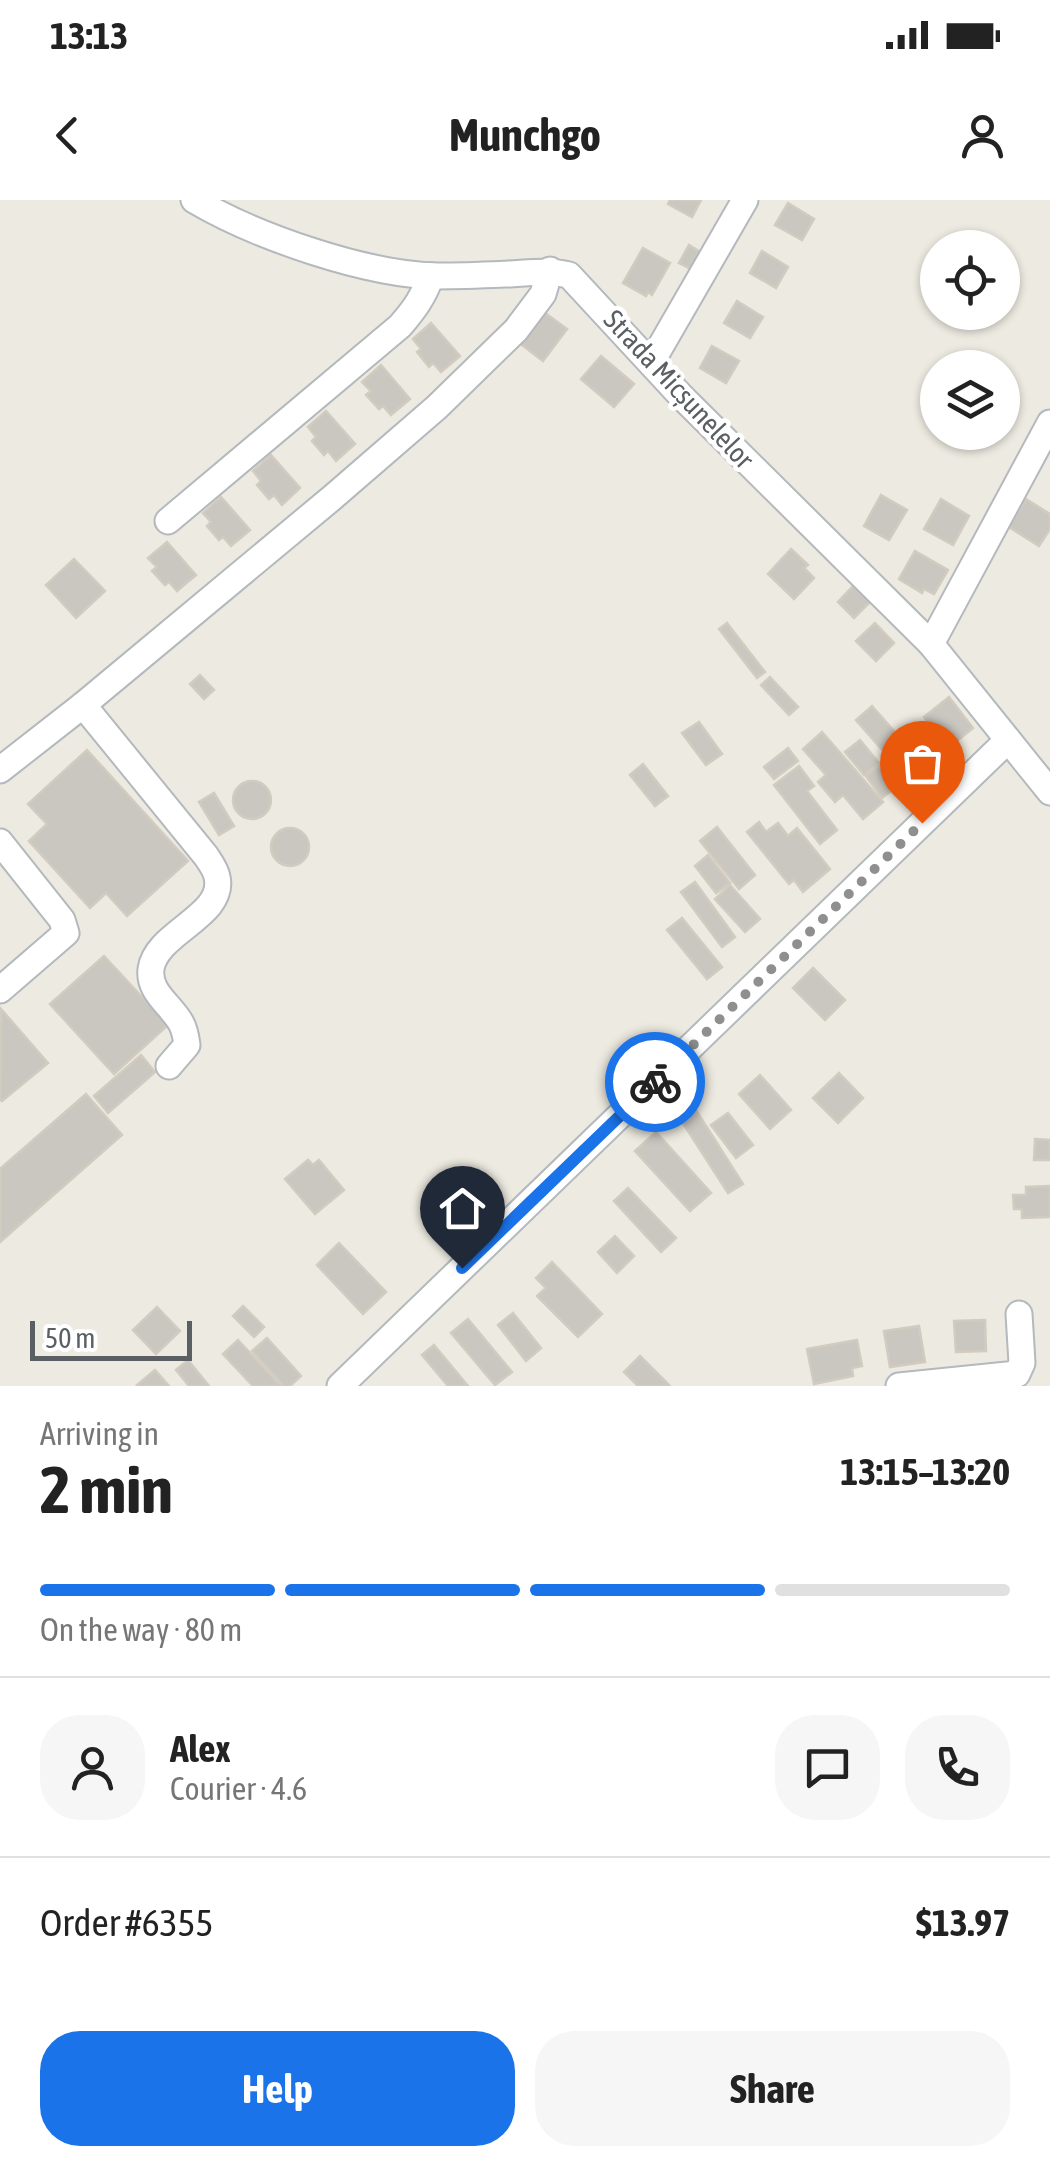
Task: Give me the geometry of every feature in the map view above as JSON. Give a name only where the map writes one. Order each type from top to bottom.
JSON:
[{"type":"street","points":[[0,770],[333,496],[492,356],[543,294],[550,270],[431,276],[384,269],[270,236],[194,200]]},
{"type":"street","points":[[650,363],[745,200]]},
{"type":"street","name":"Strada Micșunelelor","points":[[550,270],[570,274],[694,410],[931,644],[1050,792]]},
{"type":"street","points":[[168,522],[400,326],[420,301],[431,276]]},
{"type":"street","points":[[931,644],[1050,423]]},
{"type":"street","points":[[83,705],[218,875],[218,893],[155,954],[151,968],[151,981],[184,1029],[187,1046],[169,1066]]},
{"type":"street","points":[[348,1384],[1008,740]]},
{"type":"street","points":[[0,842],[62,920],[66,932],[0,990]]},
{"type":"street","points":[[900,1386],[1017,1374],[1022,1364],[1019,1314]]},
{"type":"building","points":[[670,200],[701,200],[692,217],[668,204]]},
{"type":"building","points":[[788,203],[814,219],[802,240],[775,225]]},
{"type":"building","points":[[689,245],[702,253],[693,270],[679,263]]},
{"type":"building","points":[[643,248],[670,263],[652,295],[648,292],[646,296],[623,283]]},
{"type":"building","points":[[762,251],[788,267],[776,288],[750,273]]},
{"type":"building","points":[[737,301],[763,317],[750,338],[724,323]]},
{"type":"building","points":[[541,310],[567,329],[543,361],[518,342]]},
{"type":"building","points":[[431,323],[460,356],[441,372],[433,363],[429,367],[413,339]]},
{"type":"building","points":[[712,346],[739,361],[726,383],[700,368]]},
{"type":"building","points":[[601,356],[634,384],[614,407],[581,379]]},
{"type":"building","points":[[381,365],[410,399],[391,415],[366,395],[371,391],[362,382]]},
{"type":"building","points":[[326,411],[355,444],[336,461],[328,451],[324,455],[312,441],[316,437],[308,427]]},
{"type":"building","points":[[271,455],[300,488],[282,505],[274,495],[269,499],[257,485],[261,481],[253,471]]},
{"type":"building","points":[[881,495],[907,510],[889,540],[864,526]]},
{"type":"building","points":[[221,497],[250,530],[231,546],[223,537],[219,540],[207,526],[211,522],[203,513]]},
{"type":"building","points":[[941,499],[969,516],[953,545],[924,529]]},
{"type":"building","points":[[1026,499],[1050,514],[1050,529],[1039,546],[1009,527]]},
{"type":"building","points":[[167,542],[196,575],[177,591],[152,571],[157,567],[148,558]]},
{"type":"building","points":[[791,549],[808,565],[804,568],[814,578],[794,599],[768,574]]},
{"type":"building","points":[[915,551],[948,570],[934,594],[924,589],[922,593],[899,579]]},
{"type":"building","points":[[74,559],[105,591],[76,618],[46,585]]},
{"type":"building","points":[[854,585],[871,601],[854,618],[838,602]]},
{"type":"building","points":[[727,623],[765,672],[757,678],[719,629]]},
{"type":"building","points":[[875,623],[894,643],[876,661],[856,641]]},
{"type":"building","points":[[200,675],[214,690],[204,699],[190,684]]},
{"type":"building","points":[[770,677],[798,707],[789,715],[761,685]]},
{"type":"building","points":[[949,697],[973,728],[948,748],[924,717]]},
{"type":"building","points":[[872,706],[900,738],[884,752],[856,720]]},
{"type":"building","points":[[699,722],[722,754],[706,765],[682,733]]},
{"type":"building","points":[[822,732],[883,802],[863,819],[843,795],[835,802],[818,782],[826,775],[803,749]]},
{"type":"building","points":[[860,740],[879,763],[864,775],[845,752]]},
{"type":"building","points":[[788,748],[798,761],[774,779],[764,767]]},
{"type":"building","points":[[87,750],[188,861],[127,916],[106,893],[90,908],[29,841],[47,824],[28,804]]},
{"type":"building","points":[[643,764],[668,796],[655,806],[630,775]]},
{"type":"building","points":[[799,766],[814,786],[807,791],[837,830],[820,844],[774,785]]},
{"type":"building","points":[[879,766],[896,787],[882,798],[866,776]]},
{"type":"building","points":[[252,781],[266,786],[271,800],[266,814],[252,819],[238,814],[233,800],[238,786]]},
{"type":"building","points":[[214,793],[234,826],[219,835],[199,802]]},
{"type":"building","points":[[759,822],[766,832],[778,823],[788,836],[797,828],[830,869],[803,892],[794,880],[789,884],[747,832]]},
{"type":"building","points":[[717,827],[755,875],[739,889],[700,841]]},
{"type":"building","points":[[290,828],[303,834],[309,847],[303,860],[290,866],[277,860],[271,847],[277,834]]},
{"type":"building","points":[[708,855],[730,883],[716,893],[695,866]]},
{"type":"building","points":[[695,882],[735,937],[722,947],[681,892]]},
{"type":"building","points":[[730,885],[760,919],[745,932],[715,899]]},
{"type":"building","points":[[682,918],[722,967],[707,979],[667,930]]},
{"type":"building","points":[[104,956],[168,1025],[114,1074],[50,1004]]},
{"type":"building","points":[[813,968],[845,1000],[825,1020],[793,988]]},
{"type":"building","points":[[1,1009],[48,1063],[2,1101],[0,1099]]},
{"type":"building","points":[[141,1055],[155,1072],[108,1113],[94,1096]]},
{"type":"building","points":[[839,1073],[863,1098],[838,1123],[813,1098]]},
{"type":"building","points":[[760,1075],[791,1110],[770,1129],[739,1094]]},
{"type":"building","points":[[86,1094],[122,1135],[0,1242],[0,1169]]},
{"type":"building","points":[[694,1107],[743,1184],[728,1193],[679,1117]]},
{"type":"building","points":[[728,1113],[753,1145],[736,1158],[711,1125]]},
{"type":"building","points":[[656,1132],[711,1193],[690,1211],[635,1151]]},
{"type":"building","points":[[1035,1139],[1050,1140],[1050,1160],[1034,1160]]},
{"type":"building","points":[[308,1160],[313,1165],[319,1160],[344,1190],[315,1214],[285,1179]]},
{"type":"building","points":[[1050,1186],[1050,1217],[1022,1218],[1022,1209],[1014,1209],[1013,1195],[1026,1195],[1026,1187]]},
{"type":"building","points":[[628,1188],[676,1238],[661,1252],[614,1201]]},
{"type":"building","points":[[615,1236],[634,1256],[617,1273],[598,1252]]},
{"type":"building","points":[[339,1243],[386,1292],[363,1314],[317,1265]]},
{"type":"building","points":[[552,1262],[602,1314],[578,1337],[537,1296],[546,1288],[536,1278]]},
{"type":"building","points":[[243,1306],[264,1327],[254,1337],[233,1316]]},
{"type":"building","points":[[157,1307],[180,1331],[156,1354],[133,1330]]},
{"type":"building","points":[[513,1313],[541,1348],[526,1361],[498,1325]]},
{"type":"building","points":[[468,1319],[512,1372],[495,1385],[451,1333]]},
{"type":"building","points":[[985,1320],[986,1351],[956,1352],[954,1321]]},
{"type":"building","points":[[919,1326],[925,1362],[890,1367],[884,1331]]},
{"type":"building","points":[[267,1338],[301,1376],[290,1386],[284,1386],[252,1351]]},
{"type":"building","points":[[238,1340],[281,1386],[253,1386],[223,1354]]},
{"type":"building","points":[[857,1340],[862,1366],[852,1368],[853,1376],[814,1384],[807,1349]]},
{"type":"building","points":[[434,1345],[468,1386],[448,1386],[422,1355]]},
{"type":"building","points":[[640,1356],[669,1385],[638,1386],[624,1372]]},
{"type":"building","points":[[188,1360],[209,1386],[189,1386],[176,1370]]},
{"type":"building","points":[[155,1370],[169,1386],[137,1385]]},
{"type":"way so far","points":[[655,1082],[922,823]]},
{"type":"route","points":[[462,1268],[655,1082]]}]
